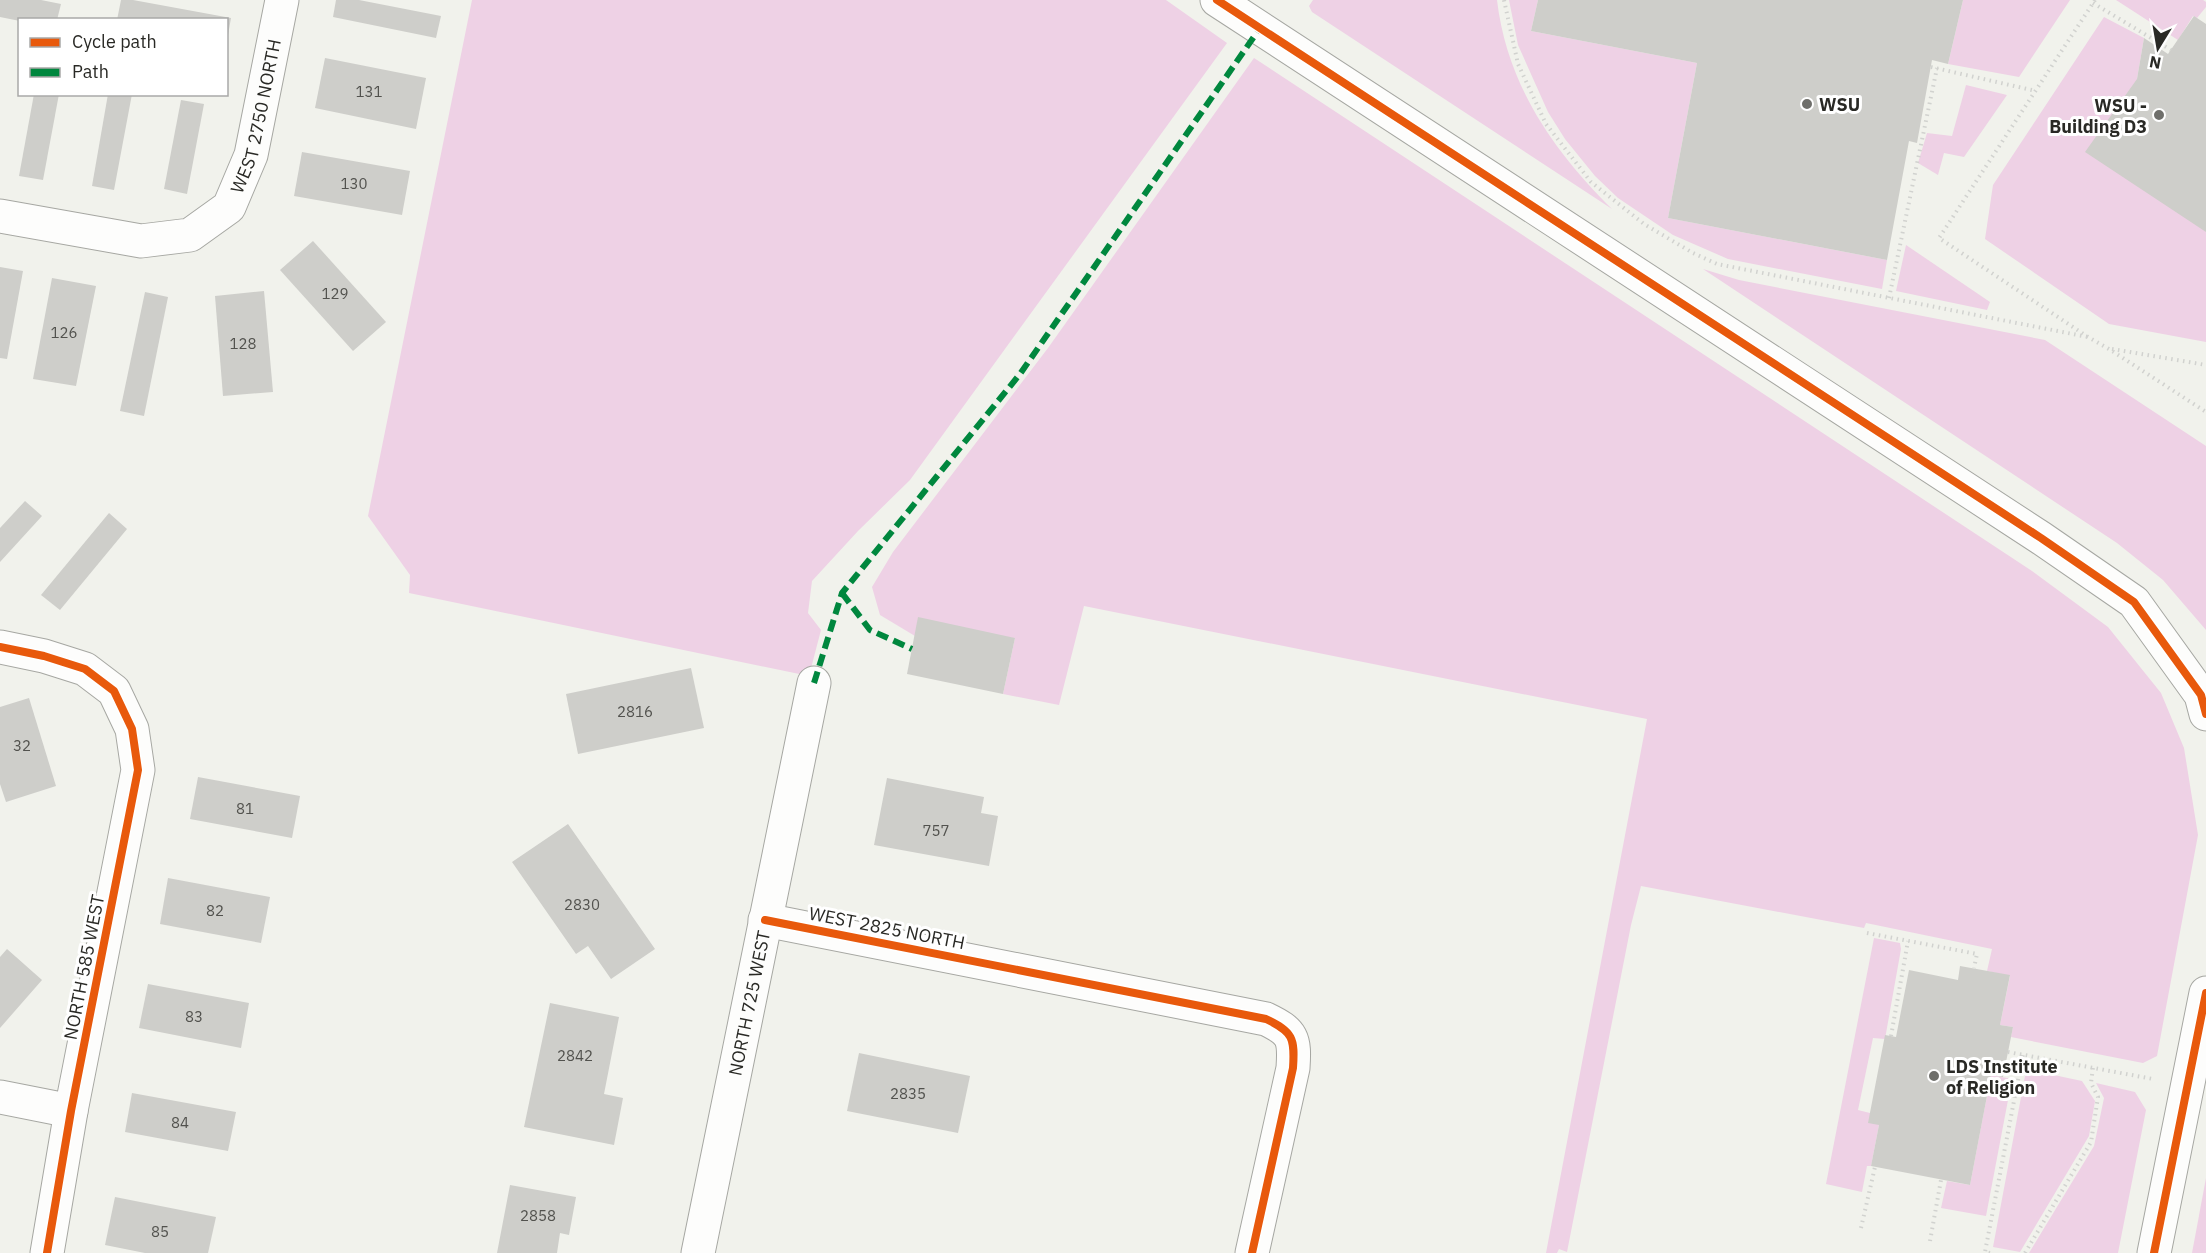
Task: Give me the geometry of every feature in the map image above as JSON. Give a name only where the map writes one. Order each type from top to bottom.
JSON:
[{"type":"street","name":"WEST 2750 NORTH","points":[[0,216],[141,241],[190,235],[229,207],[251,155],[282,0]]},
{"type":"street","points":[[1217,0],[2041,538],[2134,602],[2201,695],[2206,714]]},
{"type":"street","name":"NORTH 585 WEST","points":[[0,647],[44,656],[85,669],[114,691],[132,729],[138,770],[71,1111],[47,1253]]},
{"type":"street","name":"NORTH 725 WEST","points":[[698,1253],[814,683]]},
{"type":"street","name":"WEST 2825 NORTH","points":[[765,920],[1266,1019],[1286,1028],[1294,1046],[1293,1068],[1252,1253]]},
{"type":"street","points":[[2154,1253],[2206,993]]},
{"type":"street","points":[[0,1097],[71,1111]]},
{"type":"path","points":[[1504,0],[1518,64],[1546,124],[1592,182],[1644,224],[1694,253],[1718,264],[2088,337]]},
{"type":"path","points":[[2171,50],[2094,2],[1939,238],[2206,412]]},
{"type":"path","points":[[1931,67],[2036,91]]},
{"type":"path","points":[[1889,298],[1937,68]]},
{"type":"path","points":[[2109,349],[2206,365]]},
{"type":"path","points":[[1867,933],[1977,954],[1974,968]]},
{"type":"path","points":[[1891,1036],[1908,941]]},
{"type":"path","points":[[2008,1052],[2154,1079]]},
{"type":"path","points":[[1990,1253],[1985,1252],[2023,1054]]},
{"type":"path","points":[[2025,1253],[2091,1142],[2098,1096],[2091,1083],[2093,1067]]},
{"type":"path","points":[[1862,1228],[1875,1167]]},
{"type":"path","points":[[1930,1241],[1941,1180]]},
{"type":"shaded area","points":[[472,0],[1166,0],[1227,43],[910,480],[858,531],[812,581],[808,613],[821,630],[809,676],[409,593],[410,575],[368,516]]},
{"type":"shaded area","points":[[1313,0],[1497,0],[1502,31],[1511,60],[1536,114],[1571,163],[1612,209],[1312,12],[1309,6]]},
{"type":"shaded area","points":[[1509,0],[1538,0],[1531,31],[1697,63],[1668,218],[1887,260],[1882,289],[1728,259],[1673,235],[1618,198],[1595,176],[1565,139],[1548,112],[1518,45]]},
{"type":"shaded area","points":[[1963,0],[2070,0],[2019,77],[1948,64]]},
{"type":"shaded area","points":[[2116,0],[2203,0],[2206,2],[2206,7],[2197,18],[2193,16],[2178,40]]},
{"type":"shaded area","points":[[2104,17],[2144,38],[2137,79],[2206,232],[2206,342],[2109,324],[1985,239],[1993,185]]},
{"type":"shaded area","points":[[1254,58],[2032,571],[2108,627],[2161,693],[2184,748],[2198,835],[2157,1056],[2143,1063],[2011,1037],[2013,1027],[2000,1025],[2010,976],[1987,971],[1992,949],[1866,923],[1864,928],[1641,886],[1631,925],[1567,1252],[1559,1249],[1557,1253],[1546,1253],[1647,719],[1084,606],[1059,705],[1003,694],[1015,638],[915,636],[880,615],[872,587],[893,552],[1048,348]]},
{"type":"shaded area","points":[[1966,85],[2007,95],[1964,157],[1944,153],[1938,175],[1918,163],[1927,133],[1952,136]]},
{"type":"shaded area","points":[[1906,245],[1990,302],[1987,310],[1896,291]]},
{"type":"shaded area","points":[[1703,269],[1739,280],[2045,340],[2206,446],[2206,630],[2163,580],[2117,543]]},
{"type":"shaded area","points":[[1874,938],[1900,943],[1901,949],[1885,1039],[1873,1038],[1858,1110],[1870,1113],[1879,1125],[1871,1166],[1867,1166],[1862,1192],[1826,1184]]},
{"type":"shaded area","points":[[2035,1071],[2082,1081],[2095,1101],[2089,1136],[2020,1252],[1993,1247],[2025,1076]]},
{"type":"shaded area","points":[[1991,1075],[2012,1079],[1986,1216],[1941,1208],[1947,1181],[1970,1185]]},
{"type":"shaded area","points":[[2096,1083],[2135,1092],[2146,1110],[2118,1253],[2029,1253],[2094,1146],[2104,1098]]},
{"type":"shaded area","points":[[2206,1178],[2206,1253],[2192,1253]]},
{"type":"building","points":[[0,0],[41,0],[61,4],[58,18],[18,18],[18,21],[0,17]]},
{"type":"building","points":[[121,0],[133,0],[231,18],[228,35],[228,18],[117,18]]},
{"type":"building","points":[[336,0],[359,0],[441,16],[436,38],[333,17]]},
{"type":"building","name":"WSU","points":[[1538,0],[1963,0],[1948,64],[1932,60],[1917,143],[1909,141],[1887,260],[1668,218],[1697,63],[1531,31]]},
{"type":"building","name":"WSU - Building D3","points":[[2194,16],[2206,24],[2206,232],[2085,152],[2137,79],[2144,38],[2168,54]]},
{"type":"building","points":[[325,58],[426,78],[416,129],[315,108]]},
{"type":"building","points":[[34,96],[59,96],[43,180],[19,176]]},
{"type":"building","points":[[108,96],[132,96],[114,190],[92,186]]},
{"type":"building","points":[[181,100],[204,104],[187,194],[164,189]]},
{"type":"building","points":[[302,152],[410,171],[402,215],[294,196]]},
{"type":"building","points":[[313,241],[386,322],[353,351],[280,270]]},
{"type":"building","points":[[0,267],[23,271],[7,359],[0,358]]},
{"type":"building","points":[[52,278],[96,286],[76,386],[33,379]]},
{"type":"building","points":[[264,291],[273,392],[223,396],[215,296]]},
{"type":"building","points":[[145,292],[168,297],[144,416],[120,411]]},
{"type":"building","points":[[25,501],[42,516],[0,562],[0,528]]},
{"type":"building","points":[[109,513],[127,529],[60,610],[41,595]]},
{"type":"building","points":[[918,617],[1015,638],[1003,694],[907,674]]},
{"type":"building","points":[[691,668],[704,728],[578,754],[566,694]]},
{"type":"building","points":[[29,698],[56,786],[6,802],[0,784],[0,707]]},
{"type":"building","points":[[198,777],[300,796],[292,838],[190,819]]},
{"type":"building","points":[[887,778],[984,797],[981,813],[998,816],[989,866],[874,845]]},
{"type":"building","points":[[568,824],[655,949],[611,979],[588,946],[576,954],[512,862]]},
{"type":"building","points":[[168,878],[270,897],[261,943],[160,924]]},
{"type":"building","points":[[7,949],[42,980],[0,1028],[0,957]]},
{"type":"building","name":"LDS Institute of Religion","points":[[1960,966],[2010,975],[2000,1025],[2013,1027],[2003,1077],[1991,1075],[1970,1185],[1871,1166],[1879,1125],[1868,1123],[1885,1035],[1896,1037],[1909,970],[1958,980]]},
{"type":"building","points":[[148,984],[249,1003],[241,1048],[139,1028]]},
{"type":"building","points":[[550,1003],[619,1017],[604,1094],[623,1098],[614,1145],[524,1127]]},
{"type":"building","points":[[859,1053],[970,1076],[958,1133],[847,1111]]},
{"type":"building","points":[[132,1093],[236,1112],[228,1151],[125,1132]]},
{"type":"building","points":[[510,1185],[576,1197],[569,1235],[560,1233],[557,1253],[497,1253]]},
{"type":"building","points":[[115,1197],[216,1217],[208,1253],[145,1253],[105,1245]]},
{"type":"marked path","points":[[814,683],[842,593],[1020,374],[1260,28]]},
{"type":"marked path","points":[[842,593],[870,630],[912,649]]},
{"type":"cycle path","points":[[1217,0],[2041,538],[2134,602],[2201,695],[2206,714]]},
{"type":"cycle path","points":[[0,647],[44,656],[85,669],[114,691],[132,729],[138,770],[71,1111],[47,1253]]},
{"type":"cycle path","points":[[765,920],[1266,1019],[1282,1028],[1287,1032],[1292,1043],[1293,1068],[1252,1253]]},
{"type":"cycle path","points":[[2154,1253],[2206,993]]},
{"type":"place","name":"WSU","points":[[1807,104]]},
{"type":"place","name":"WSU - Building D3","points":[[2159,115]]},
{"type":"place","name":"LDS Institute of Religion","points":[[1934,1076]]}]
